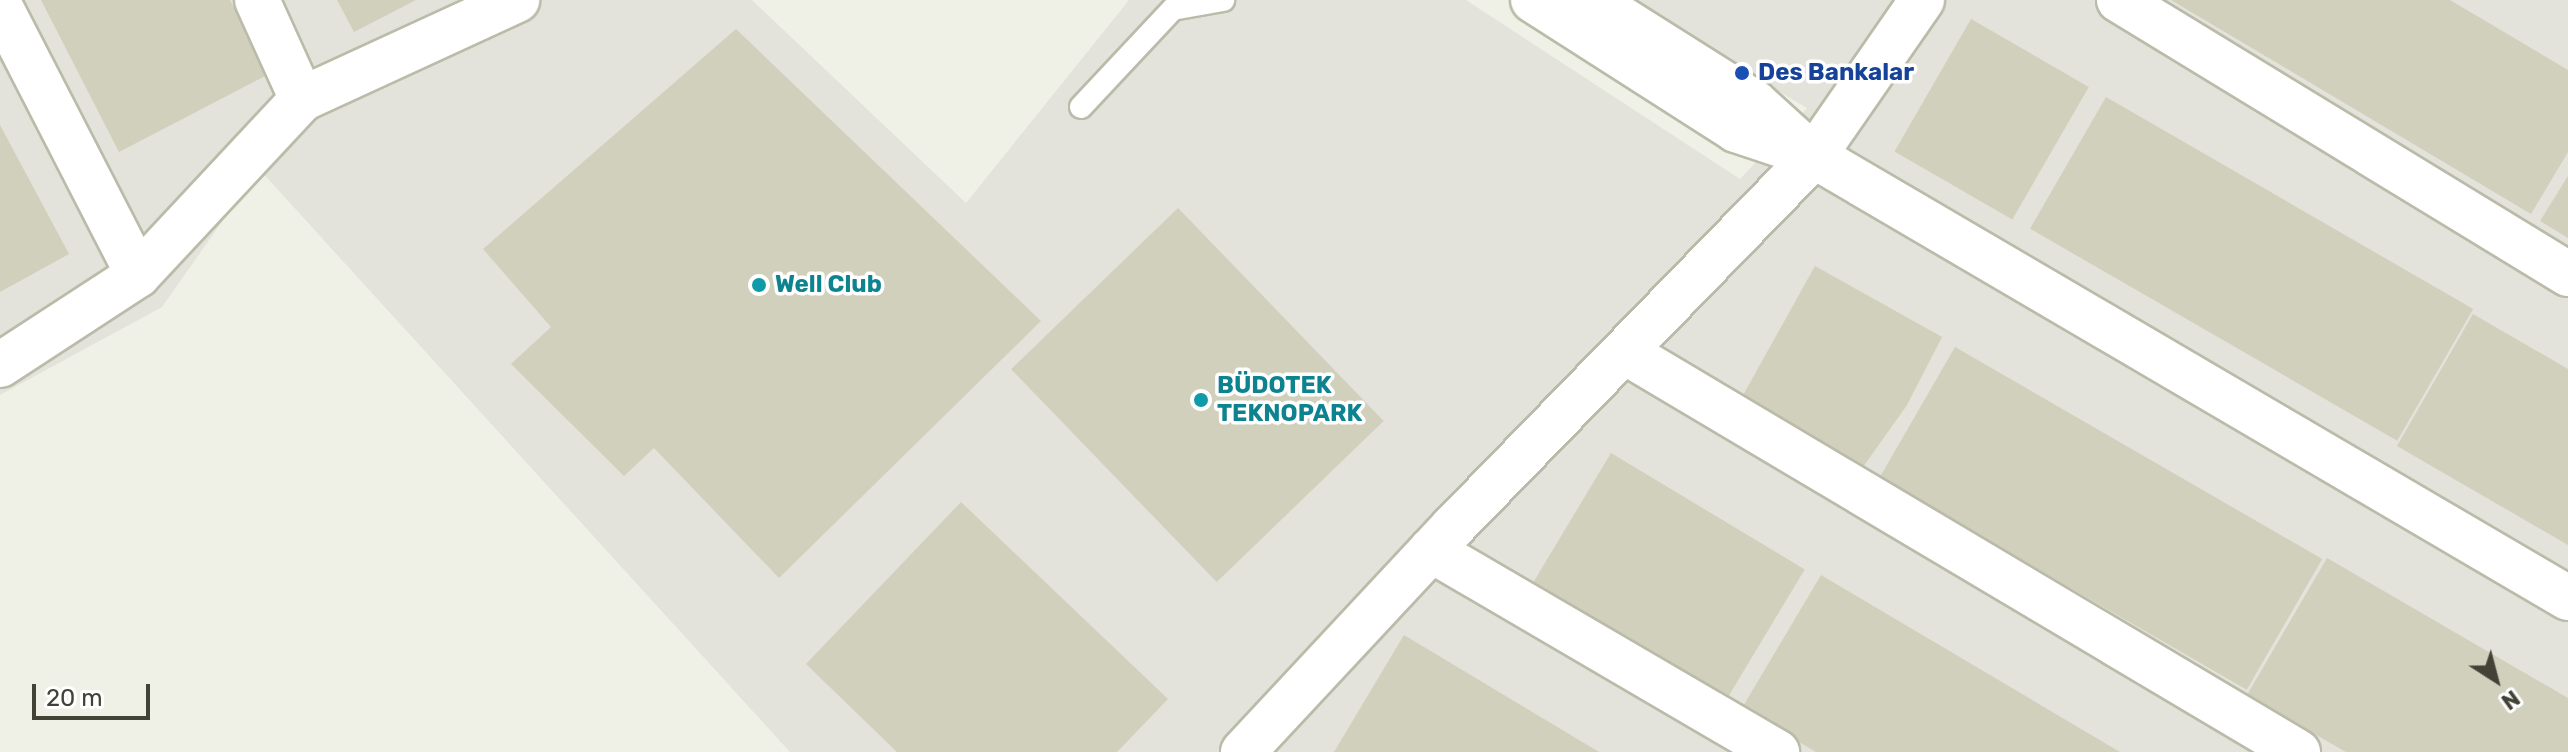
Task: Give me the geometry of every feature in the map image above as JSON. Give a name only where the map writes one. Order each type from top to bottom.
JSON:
[{"type":"street","points":[[257,0],[302,99]]},
{"type":"street","points":[[0,365],[138,275],[302,99],[517,0]]},
{"type":"street","points":[[1533,0],[1736,130],[1814,156]]},
{"type":"street","points":[[1592,0],[1755,103],[1814,156],[2568,598]]},
{"type":"street","points":[[1245,752],[1431,550],[1814,156],[1922,0]]},
{"type":"street","points":[[2119,0],[2568,274]]},
{"type":"street","points":[[0,6],[138,275]]},
{"type":"street","points":[[1625,352],[2298,752]]},
{"type":"street","points":[[1431,550],[1777,752]]},
{"type":"lane","points":[[1081,107],[1179,4],[1223,0]]},
{"type":"shaded area","points":[[0,0],[752,0],[966,203],[1129,0],[1466,0],[1740,179],[1807,108],[1624,0],[2568,0],[2568,752],[790,752],[259,169],[162,307],[0,395]]},
{"type":"building","points":[[41,0],[230,0],[269,74],[119,152]]},
{"type":"building","points":[[337,0],[416,0],[354,32]]},
{"type":"building","points":[[2171,0],[2450,0],[2568,70],[2568,152],[2531,214]]},
{"type":"building","points":[[1971,19],[2089,87],[2012,220],[1894,152]]},
{"type":"building","name":"Well Club","points":[[736,29],[1041,321],[779,578],[654,448],[624,476],[511,364],[551,327],[483,249]]},
{"type":"building","points":[[2106,97],[2473,309],[2397,441],[2030,229]]},
{"type":"building","points":[[0,125],[69,254],[0,292]]},
{"type":"building","points":[[2568,176],[2568,238],[2540,221]]},
{"type":"building","name":"BÜDOTEK TEKNOPARK","points":[[1178,208],[1384,421],[1217,582],[1011,369]]},
{"type":"building","points":[[1815,266],[1942,337],[1907,405],[1863,467],[1742,397]]},
{"type":"building","points":[[2473,314],[2568,369],[2568,545],[2397,446]]},
{"type":"building","points":[[1955,347],[2322,559],[2247,690],[1880,478]]},
{"type":"building","points":[[1611,453],[1805,569],[1727,699],[1533,582]]},
{"type":"building","points":[[961,502],[1168,699],[1117,752],[897,752],[806,664]]},
{"type":"building","points":[[2327,558],[2568,698],[2568,752],[2346,752],[2247,695]]},
{"type":"building","points":[[1821,575],[2120,752],[1816,752],[1742,708]]},
{"type":"building","points":[[1404,635],[1599,752],[1334,752]]},
{"type":"place","name":"Des Bankalar","points":[[1742,73]]},
{"type":"place","name":"Well Club","points":[[759,285]]},
{"type":"place","name":"BÜDOTEK TEKNOPARK","points":[[1201,400]]}]
